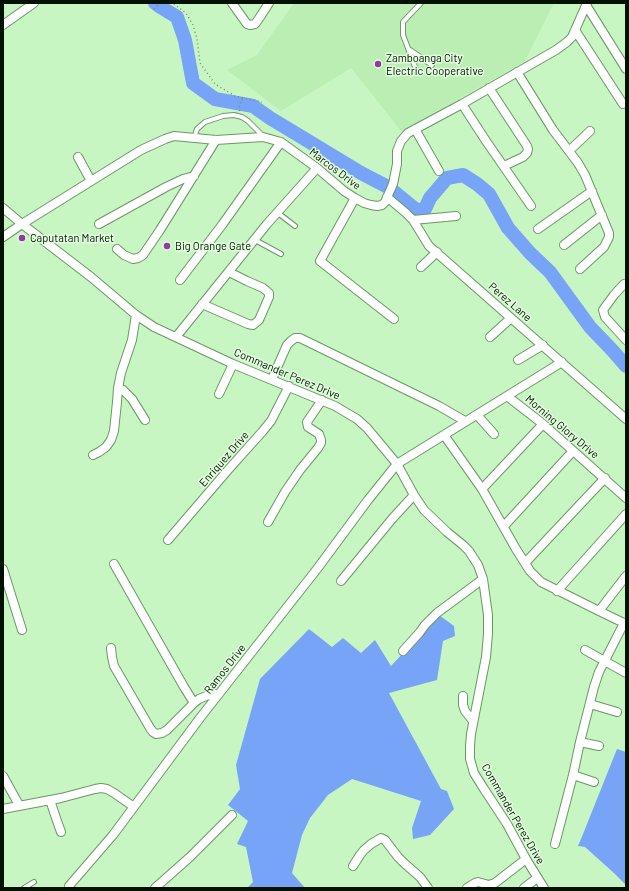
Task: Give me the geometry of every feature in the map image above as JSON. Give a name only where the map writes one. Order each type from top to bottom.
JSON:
[{"type":"street","points":[[3,25],[34,3]]},
{"type":"street","points":[[232,3],[246,24],[250,25],[255,24],[269,3]]},
{"type":"street","points":[[388,195],[393,184],[397,164],[397,151],[401,141],[408,134],[568,42],[572,37],[587,4]]},
{"type":"street","points":[[587,4],[626,69]]},
{"type":"street","points":[[575,30],[623,104]]},
{"type":"street","points":[[517,72],[553,130],[585,175],[609,233],[609,237],[604,247],[580,269]]},
{"type":"street","points":[[489,88],[528,149],[527,153],[523,157],[504,166]]},
{"type":"street","points":[[462,104],[530,206]]},
{"type":"street","points":[[415,129],[439,171]]},
{"type":"street","points":[[569,151],[590,130]]},
{"type":"street","name":"Marcos Drive","points":[[3,237],[142,150],[174,136],[216,140],[263,137],[280,142],[317,168],[344,191],[364,203],[377,206],[382,205],[388,195]]},
{"type":"street","points":[[117,249],[124,255],[133,259],[143,255],[216,140]]},
{"type":"street","points":[[180,280],[222,225],[280,142]]},
{"type":"street","points":[[78,157],[91,182]]},
{"type":"street","points":[[176,337],[278,212],[317,168]]},
{"type":"street","points":[[99,224],[183,179],[194,176]]},
{"type":"street","points":[[538,229],[592,191]]},
{"type":"street","name":"Perez Lane","points":[[388,195],[413,220],[429,246],[626,419]]},
{"type":"street","points":[[355,198],[320,261],[394,319]]},
{"type":"street","name":"Commander Perez Drive","points":[[3,208],[154,327],[233,364],[322,400],[357,419],[368,428],[397,464],[424,510],[469,551],[478,565],[483,579],[488,615],[488,641],[486,657],[480,694],[473,721],[470,758],[474,773],[507,824],[526,860],[544,888]]},
{"type":"street","points":[[564,245],[602,215]]},
{"type":"street","points":[[413,220],[456,216]]},
{"type":"street","points":[[421,267],[437,252]]},
{"type":"street","points":[[202,304],[248,324],[253,325],[259,320],[269,297],[269,293],[263,288],[229,272]]},
{"type":"street","points":[[625,283],[603,310],[605,317],[626,340]]},
{"type":"street","points":[[93,454],[106,447],[111,440],[114,431],[118,388],[132,340],[136,314]]},
{"type":"street","points":[[490,338],[511,318]]},
{"type":"street","points":[[272,379],[287,345],[295,338],[300,338],[439,406],[465,421]]},
{"type":"street","points":[[518,360],[544,346]]},
{"type":"street","points":[[508,396],[562,362]]},
{"type":"street","points":[[219,394],[233,364]]},
{"type":"street","name":"Enriquez Drive","points":[[168,540],[271,421],[289,386]]},
{"type":"street","points":[[118,388],[123,390],[132,399],[145,420]]},
{"type":"street","name":"Morning Glory Drive","points":[[397,464],[508,396],[543,424],[626,498]]},
{"type":"street","points":[[268,522],[285,492],[321,443],[319,434],[308,427],[307,422],[322,400]]},
{"type":"street","points":[[477,415],[494,434]]},
{"type":"street","points":[[482,489],[543,424]]},
{"type":"street","points":[[444,435],[482,489],[516,549],[537,579],[557,591],[625,623],[599,672],[555,844]]},
{"type":"street","points":[[504,526],[573,451]]},
{"type":"street","name":"Ramos Drive","points":[[68,886],[113,835],[219,694],[397,464]]},
{"type":"street","points":[[525,563],[605,478]]},
{"type":"street","points":[[341,581],[392,519],[414,495]]},
{"type":"street","points":[[557,591],[626,514]]},
{"type":"street","points":[[114,564],[194,703]]},
{"type":"street","points":[[3,569],[22,630]]},
{"type":"street","points":[[598,611],[626,576]]},
{"type":"street","points":[[403,651],[425,625],[438,613],[483,579]]},
{"type":"street","points":[[111,648],[114,666],[153,732],[159,734],[167,730],[199,699],[211,694],[219,694]]},
{"type":"street","points":[[585,650],[626,673]]},
{"type":"street","points":[[463,696],[465,711],[473,721]]},
{"type":"street","points":[[590,704],[617,712]]},
{"type":"street","points":[[580,742],[600,746]]},
{"type":"street","points":[[573,775],[594,782]]},
{"type":"street","points":[[3,776],[19,805]]},
{"type":"street","points":[[3,809],[61,798],[101,788],[107,789],[114,793],[134,807]]},
{"type":"street","points":[[50,800],[62,832]]},
{"type":"street","points":[[155,888],[232,815]]},
{"type":"street","points":[[354,866],[364,850],[381,838],[385,840],[404,863],[420,877],[428,888]]},
{"type":"street","points":[[467,888],[478,882],[489,884],[495,883],[526,860]]},
{"type":"street","points":[[524,888],[538,878]]},
{"type":"lane","points":[[418,72],[403,35],[403,22],[421,3]]},
{"type":"lane","points":[[409,50],[432,65]]},
{"type":"lane","points":[[194,138],[197,129],[205,122],[223,116],[234,115],[242,117],[248,121],[263,137]]},
{"type":"lane","points":[[278,212],[295,226]]},
{"type":"lane","points":[[255,240],[281,254]]},
{"type":"lane","points":[[24,888],[34,882]]},
{"type":"path","points":[[155,8],[160,3]]},
{"type":"path","points":[[170,3],[174,4],[186,13],[193,25],[197,39],[200,62],[214,84],[235,96],[262,102]]},
{"type":"path","points":[[239,108],[242,98]]},
{"type":"shaded area","name":"Zamboanga City Electric Cooperative","points":[[294,3],[554,3],[525,61],[402,132],[351,68],[281,111],[227,70],[257,55]]},
{"type":"water","points":[[439,615],[454,626],[455,636],[443,641],[437,680],[389,693],[441,789],[447,791],[454,809],[430,835],[413,839],[412,828],[421,801],[352,779],[328,795],[310,818],[302,835],[292,873],[305,888],[247,888],[253,882],[246,847],[237,844],[248,821],[228,805],[240,789],[236,765],[260,679],[309,629],[332,647],[343,638],[361,653],[375,640],[391,666]]},
{"type":"water","points":[[617,749],[626,752],[626,885],[585,847],[578,846]]},
{"type":"waterway","points":[[155,3],[177,17],[185,40],[193,83],[215,99],[253,106],[270,118],[361,173],[388,187],[415,209],[424,211],[430,198],[447,178],[463,175],[477,184],[489,194],[508,228],[530,253],[550,272],[590,327],[626,366]]},
{"type":"place","name":"Zamboanga City Electric Cooperative","points":[[378,64]]},
{"type":"place","name":"Caputatan Market","points":[[22,238]]},
{"type":"place","name":"Big Orange Gate","points":[[167,246]]}]
